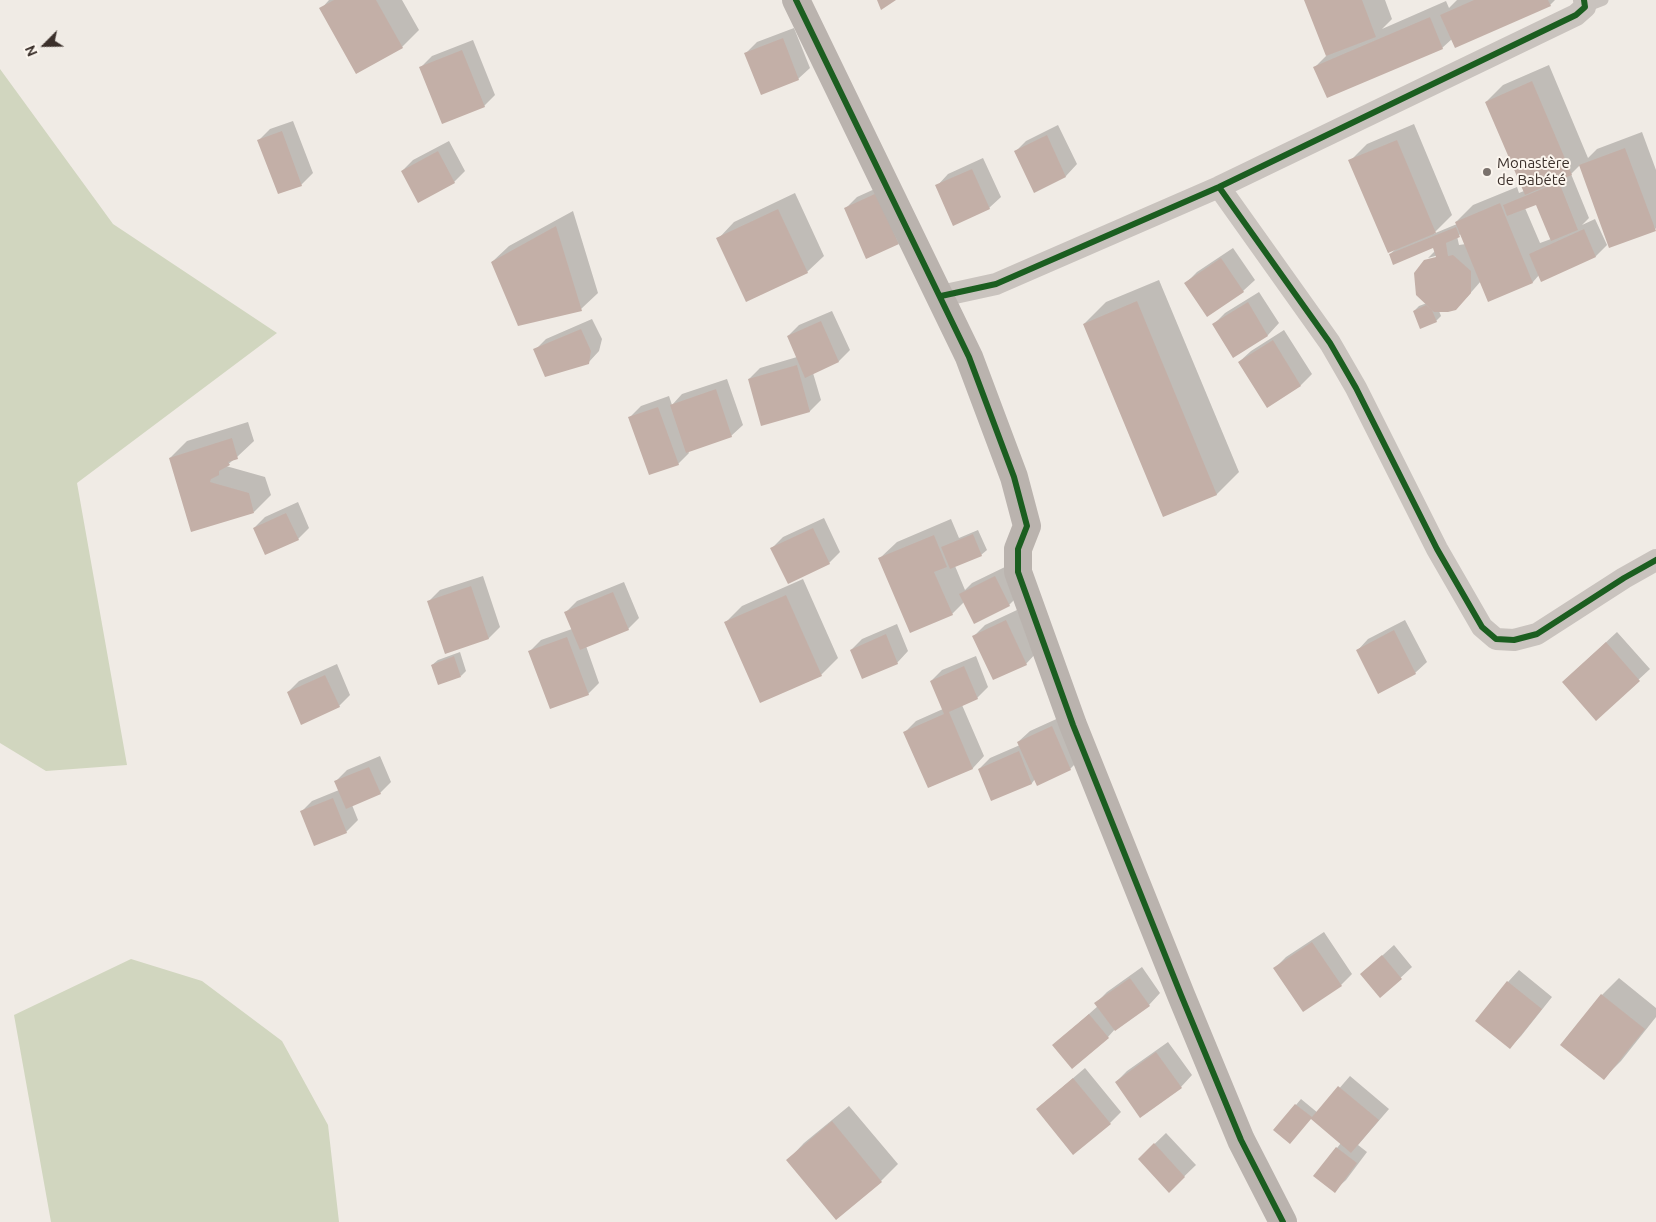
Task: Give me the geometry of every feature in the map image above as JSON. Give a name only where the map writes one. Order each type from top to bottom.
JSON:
[{"type":"street","points":[[796,0],[969,357],[1014,477],[1027,526],[1018,549],[1018,572],[1073,725],[1241,1140],[1283,1222]]},
{"type":"street","points":[[941,296],[996,284],[1219,187],[1576,15],[1590,2]]},
{"type":"street","points":[[1219,187],[1330,343],[1356,388],[1437,549],[1482,627],[1496,639],[1514,640],[1537,634],[1624,578],[1656,560]]},
{"type":"green space","points":[[0,69],[113,224],[277,333],[77,483],[127,765],[46,771],[0,743]]},
{"type":"green space","points":[[131,959],[202,981],[282,1041],[328,1125],[339,1222],[51,1222],[14,1015]]},
{"type":"building","points":[[334,0],[376,0],[403,48],[356,74],[319,8]]},
{"type":"building","points":[[877,0],[896,0],[881,10]]},
{"type":"building","points":[[1304,0],[1362,0],[1376,37],[1326,56]]},
{"type":"building","points":[[1474,0],[1548,0],[1551,6],[1455,48],[1440,15]]},
{"type":"building","points":[[1430,17],[1443,49],[1327,98],[1313,67]]},
{"type":"building","points":[[783,38],[799,80],[761,95],[744,53]]},
{"type":"building","points":[[462,50],[485,107],[442,124],[419,67]]},
{"type":"building","points":[[1532,81],[1572,175],[1525,195],[1485,102]]},
{"type":"building","points":[[282,131],[302,186],[278,194],[257,140]]},
{"type":"building","points":[[1047,135],[1066,177],[1034,193],[1014,151]]},
{"type":"building","points":[[1397,140],[1436,233],[1388,253],[1348,160]]},
{"type":"building","points":[[1625,148],[1656,231],[1609,248],[1579,165]]},
{"type":"building","points":[[438,151],[455,183],[418,203],[401,171]]},
{"type":"building","points":[[972,169],[990,209],[953,226],[935,185]]},
{"type":"building","points":[[1559,182],[1578,230],[1551,241],[1536,205],[1507,216],[1503,205]]},
{"type":"building","points":[[877,193],[899,244],[866,259],[844,208]]},
{"type":"building","points":[[1500,203],[1533,283],[1488,302],[1455,222]]},
{"type":"building","points":[[778,209],[808,273],[746,302],[716,238]]},
{"type":"building","points":[[556,226],[582,311],[518,326],[491,262]]},
{"type":"building","points":[[1456,227],[1460,237],[1446,243],[1448,256],[1453,255],[1471,271],[1471,293],[1456,310],[1434,312],[1416,295],[1414,273],[1424,260],[1436,257],[1433,248],[1393,265],[1389,254]]},
{"type":"building","points":[[1584,229],[1596,257],[1541,282],[1529,254]]},
{"type":"building","points":[[1221,258],[1244,292],[1207,317],[1184,283]]},
{"type":"building","points":[[1137,301],[1217,495],[1163,517],[1083,324]]},
{"type":"building","points":[[1248,302],[1268,336],[1233,358],[1212,324]]},
{"type":"building","points":[[1426,305],[1432,310],[1437,322],[1420,329],[1413,311]]},
{"type":"building","points":[[821,321],[839,362],[805,378],[787,336]]},
{"type":"building","points":[[581,329],[591,351],[589,364],[545,377],[533,349]]},
{"type":"building","points":[[1273,340],[1301,386],[1267,408],[1238,362]]},
{"type":"building","points":[[797,365],[810,412],[761,426],[748,379]]},
{"type":"building","points":[[716,389],[732,437],[686,453],[670,405]]},
{"type":"building","points":[[658,407],[679,465],[649,475],[628,417]]},
{"type":"building","points":[[232,438],[238,459],[228,462],[230,465],[219,471],[219,475],[211,479],[210,482],[249,493],[254,513],[191,532],[169,458]]},
{"type":"building","points":[[286,513],[299,540],[265,555],[253,528]]},
{"type":"building","points":[[813,528],[830,564],[788,584],[770,548]]},
{"type":"building","points":[[973,534],[982,556],[950,569],[941,547]]},
{"type":"building","points":[[934,535],[947,567],[934,572],[953,615],[910,633],[878,558]]},
{"type":"building","points":[[995,576],[1010,606],[974,624],[959,594]]},
{"type":"building","points":[[471,586],[489,639],[445,654],[427,601]]},
{"type":"building","points":[[613,592],[629,630],[580,650],[564,612]]},
{"type":"building","points":[[786,595],[822,676],[760,703],[724,622]]},
{"type":"building","points":[[1006,620],[1027,665],[993,680],[972,636]]},
{"type":"building","points":[[1394,630],[1416,674],[1378,694],[1356,650]]},
{"type":"building","points":[[886,634],[898,664],[862,679],[850,650]]},
{"type":"building","points":[[567,637],[589,695],[550,709],[528,651]]},
{"type":"building","points":[[1606,642],[1640,681],[1596,721],[1562,682]]},
{"type":"building","points":[[454,656],[461,677],[438,685],[431,665]]},
{"type":"building","points":[[964,666],[978,699],[949,712],[973,769],[928,788],[903,732],[944,714],[930,681]]},
{"type":"building","points":[[325,675],[340,707],[301,725],[287,692]]},
{"type":"building","points":[[1052,726],[1071,770],[1037,786],[1017,742]]},
{"type":"building","points":[[1019,751],[1032,784],[991,801],[978,769]]},
{"type":"building","points":[[369,767],[381,794],[346,809],[334,781]]},
{"type":"building","points":[[333,798],[347,833],[314,846],[300,811]]},
{"type":"building","points":[[1312,942],[1342,986],[1303,1012],[1273,968]]},
{"type":"building","points":[[1382,955],[1402,979],[1380,998],[1360,974]]},
{"type":"building","points":[[1130,978],[1150,1006],[1115,1031],[1094,1003]]},
{"type":"building","points":[[1507,981],[1542,1009],[1510,1049],[1475,1021]]},
{"type":"building","points":[[1601,994],[1645,1029],[1604,1080],[1560,1045]]},
{"type":"building","points":[[1089,1014],[1109,1038],[1072,1069],[1052,1045]]},
{"type":"building","points":[[1156,1052],[1182,1088],[1140,1118],[1115,1082]]},
{"type":"building","points":[[1073,1078],[1111,1124],[1073,1155],[1036,1109]]},
{"type":"building","points":[[1338,1086],[1379,1120],[1351,1153],[1311,1119],[1290,1144],[1273,1130],[1295,1104],[1312,1117]]},
{"type":"building","points":[[832,1121],[882,1182],[836,1220],[786,1160]]},
{"type":"building","points":[[1154,1143],[1185,1177],[1169,1193],[1138,1159]]},
{"type":"building","points":[[1336,1147],[1357,1163],[1335,1193],[1313,1176]]},
{"type":"cycle path","points":[[796,0],[969,357],[1014,477],[1027,526],[1018,549],[1018,572],[1073,725],[1241,1140],[1283,1222]]},
{"type":"cycle path","points":[[941,296],[996,284],[1219,187],[1576,15],[1585,7],[1584,0]]},
{"type":"cycle path","points":[[1219,187],[1330,343],[1356,388],[1437,549],[1482,627],[1496,639],[1514,640],[1537,634],[1624,578],[1656,560]]},
{"type":"place","name":"Monastère de Babété","points":[[1487,172]]}]
